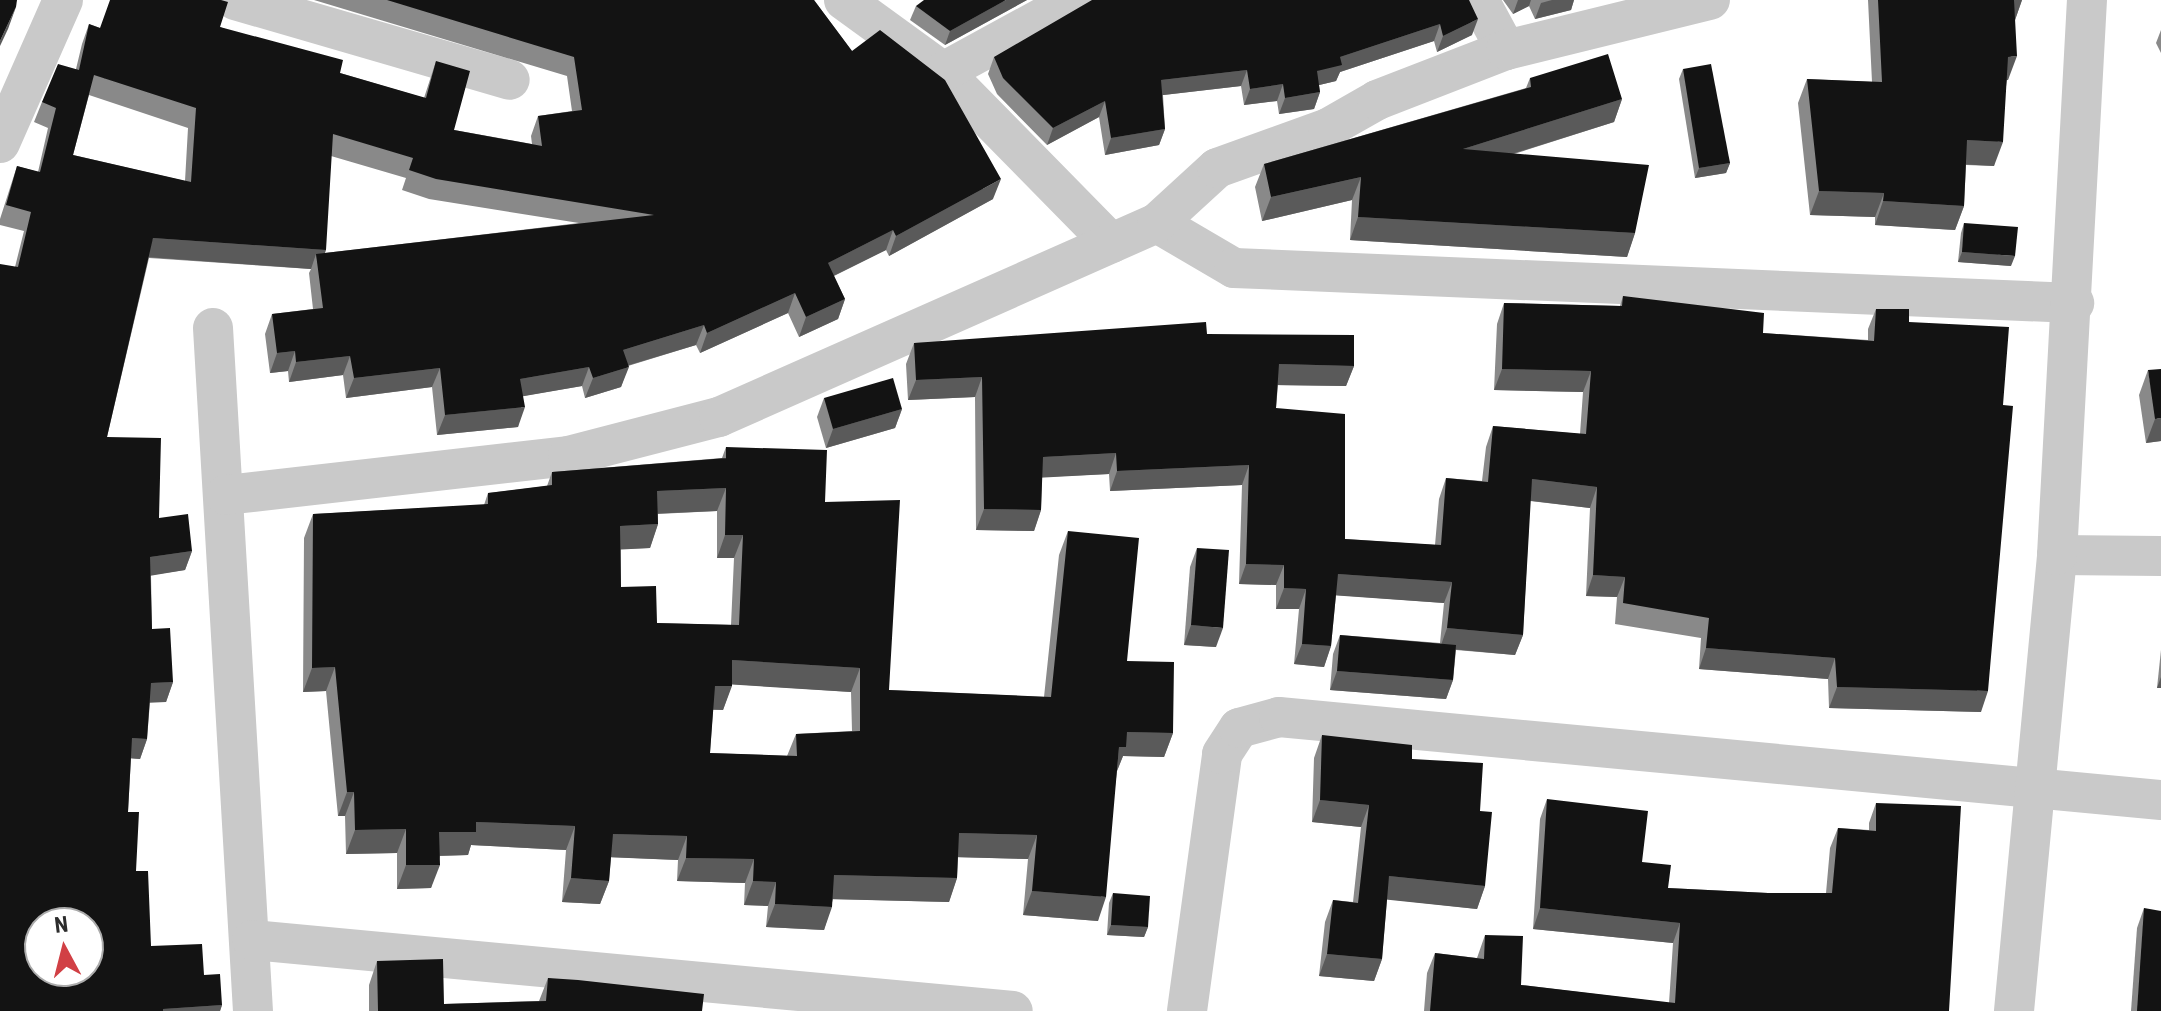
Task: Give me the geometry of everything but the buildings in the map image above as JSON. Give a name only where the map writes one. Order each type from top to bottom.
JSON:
[{"type":"street","points":[[0,143],[63,0]]},
{"type":"street","points":[[235,0],[510,80]]},
{"type":"street","points":[[844,0],[943,72],[1111,243]]},
{"type":"street","points":[[943,72],[1075,0]]},
{"type":"street","points":[[1479,0],[1506,50]]},
{"type":"street","points":[[226,495],[568,456],[719,417],[1157,223],[1217,168],[1506,50],[1710,0]]},
{"type":"street","points":[[2014,1011],[2038,788],[2057,555],[2074,303],[2087,0]]},
{"type":"street","points":[[1157,223],[1234,268],[2074,303]]},
{"type":"street","points":[[213,328],[226,495],[252,940],[253,1011]]},
{"type":"street","points":[[2057,555],[2161,556]]},
{"type":"street","points":[[1187,1011],[1222,754],[1239,728],[1279,717],[2161,800]]},
{"type":"street","points":[[252,940],[1013,1011]]}]
